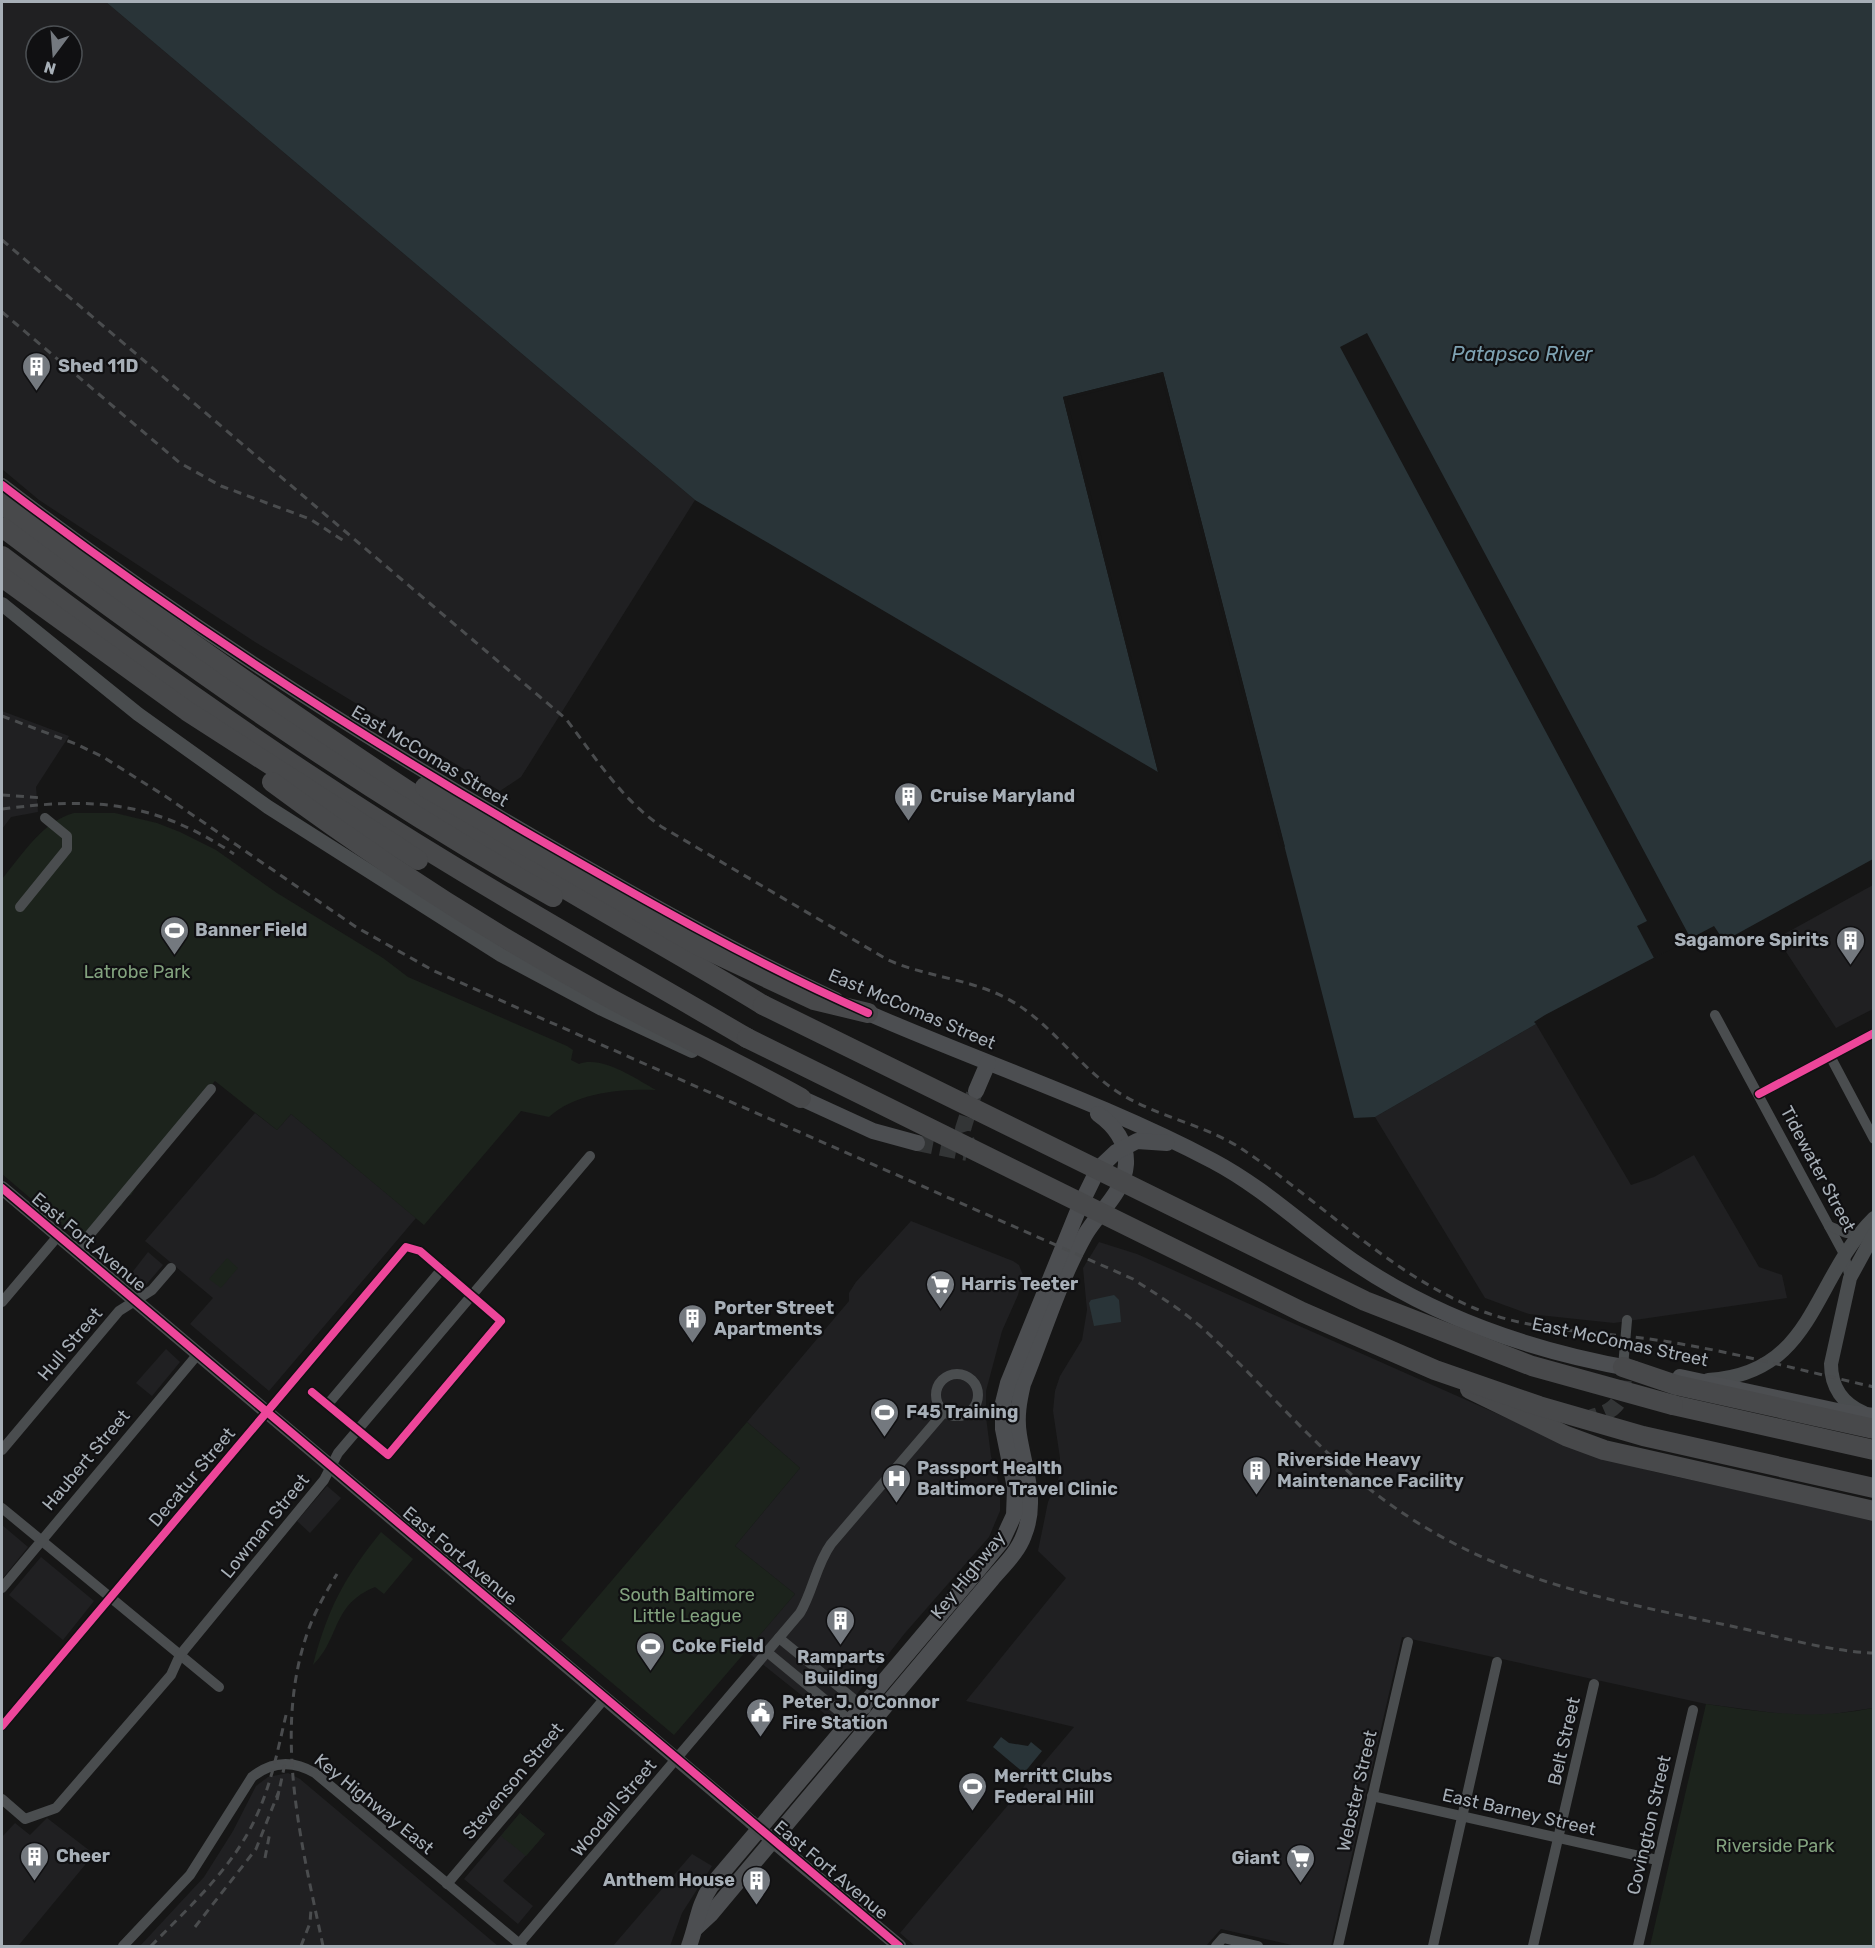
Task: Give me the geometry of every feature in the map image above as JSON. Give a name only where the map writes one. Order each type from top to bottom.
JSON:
[{"type":"highway","points":[[2,504],[220,664],[489,843],[763,1005]]},
{"type":"highway","points":[[2,527],[176,656],[385,797],[491,862],[684,970],[763,1005],[1270,1255],[1432,1329],[1532,1366],[1601,1387],[1707,1414],[1874,1450]]},
{"type":"highway","points":[[2,556],[157,671],[310,776],[449,864],[747,1038]]},
{"type":"highway","points":[[2,577],[187,711],[363,826],[497,908],[645,992],[747,1038],[1335,1328],[1427,1366],[1527,1402],[1634,1434],[1874,1488]]},
{"type":"highway","points":[[220,664],[289,702],[396,770],[666,928],[814,1000],[868,1013]]},
{"type":"highway","points":[[187,711],[238,755],[308,809],[469,915],[613,1000],[801,1098]]},
{"type":"highway","points":[[1624,1372],[1872,1420]]},
{"type":"highway","points":[[1469,1388],[1566,1436],[1604,1450],[1864,1509]]},
{"type":"main road","name":"East McComas Street","points":[[868,1013],[1146,1128],[1249,1183],[1337,1250],[1410,1296],[1511,1338],[1624,1372],[1700,1380],[1872,1420]]},
{"type":"main road","points":[[976,1091],[988,1063]]},
{"type":"main road","points":[[801,1098],[873,1131],[917,1143]]},
{"type":"main road","points":[[1086,1104],[1108,1121],[1124,1146],[1150,1140],[1185,1148]]},
{"type":"main road","name":"Key Highway","points":[[689,1947],[696,1928],[698,1909],[711,1886],[970,1580],[1010,1529],[1016,1501],[1002,1414],[1011,1371],[1093,1179],[1103,1164],[1124,1146]]},
{"type":"main road","name":"Key Highway","points":[[696,1928],[710,1915],[1011,1556],[1024,1535],[1031,1511],[1018,1419],[1023,1384],[1086,1234],[1121,1184],[1126,1162],[1124,1146]]},
{"type":"street","name":"East McComas Street","points":[[2,485],[202,628],[430,776],[726,945],[868,1013]]},
{"type":"street","points":[[2,604],[138,714],[227,779],[461,930],[594,1005],[758,1082],[801,1098]]},
{"type":"street","points":[[20,907],[67,849],[67,836],[45,818]]},
{"type":"street","name":"Tidewater Street","points":[[1715,1015],[1844,1254],[1850,1278]]},
{"type":"street","points":[[1759,1094],[1874,1033]]},
{"type":"street","points":[[1830,1056],[1874,1139]]},
{"type":"street","points":[[76,1251],[211,1089]]},
{"type":"street","name":"Lowman Street","points":[[2,1799],[25,1819],[56,1808],[171,1675],[180,1655],[324,1480],[338,1453],[590,1156]]},
{"type":"street","name":"East Fort Avenue","points":[[2,1188],[898,1947]]},
{"type":"street","points":[[1872,1420],[1838,1394],[1832,1377],[1832,1351],[1850,1278],[1874,1218]]},
{"type":"street","points":[[1829,1226],[1846,1233],[1867,1233]]},
{"type":"street","points":[[1700,1380],[1744,1374],[1761,1367],[1784,1352],[1805,1328],[1823,1289],[1844,1254],[1867,1233]]},
{"type":"street","points":[[2,1302],[58,1236]]},
{"type":"street","name":"Decatur Street","points":[[2,1726],[406,1247],[420,1251],[442,1269]]},
{"type":"street","name":"Hull Street","points":[[2,1450],[119,1311],[152,1290],[171,1269]]},
{"type":"street","points":[[312,1392],[387,1455],[501,1321],[442,1269],[328,1404]]},
{"type":"street","points":[[1624,1372],[1627,1320]]},
{"type":"street","name":"Haubert Street","points":[[2,1588],[198,1354]]},
{"type":"street","points":[[954,1374],[971,1379],[978,1396],[974,1407],[960,1416],[944,1412],[936,1396],[942,1380],[954,1374]]},
{"type":"street","name":"Woodall Street","points":[[520,1946],[779,1638],[805,1604],[821,1560],[831,1544],[944,1412]]},
{"type":"street","points":[[2,1508],[109,1599],[219,1687]]},
{"type":"street","points":[[779,1638],[875,1717]]},
{"type":"street","name":"Webster Street","points":[[1338,1947],[1408,1642]]},
{"type":"street","points":[[767,1652],[863,1731]]},
{"type":"street","points":[[1433,1947],[1497,1662]]},
{"type":"street","name":"Belt Street","points":[[1533,1947],[1594,1684]]},
{"type":"street","name":"Stevenson Street","points":[[447,1884],[605,1698]]},
{"type":"street","name":"Covington Street","points":[[1638,1947],[1693,1710]]},
{"type":"street","name":"Key Highway East","points":[[123,1947],[190,1875],[252,1777],[274,1764],[299,1765],[315,1773],[520,1946]]},
{"type":"street","name":"East Barney Street","points":[[1372,1796],[1658,1860]]},
{"type":"street","points":[[1219,1942],[1258,1947]]},
{"type":"shaded area","points":[[2,2],[106,2],[695,500],[521,777],[500,791],[255,642],[39,500],[2,469]]},
{"type":"shaded area","points":[[2,711],[69,736],[36,787],[38,812],[11,817],[2,829]]},
{"type":"shaded area","points":[[1873,885],[1873,1009],[1836,1028],[1777,938]]},
{"type":"shaded area","points":[[1536,1024],[1631,1185],[1654,1177],[1694,1155],[1759,1267],[1782,1275],[1787,1298],[1614,1323],[1529,1314],[1485,1298],[1375,1117]]},
{"type":"shaded area","points":[[255,1113],[277,1130],[291,1114],[416,1218],[269,1391],[190,1324],[213,1298],[145,1241]]},
{"type":"shaded area","points":[[911,1221],[1013,1261],[1019,1265],[1023,1275],[1018,1295],[1002,1331],[986,1391],[986,1417],[991,1456],[1000,1488],[1000,1511],[989,1537],[905,1633],[835,1722],[746,1651],[795,1594],[735,1546],[800,1468],[747,1422],[849,1301],[849,1293],[856,1282]]},
{"type":"shaded area","points":[[1099,1242],[1137,1254],[1581,1451],[1655,1472],[1873,1520],[1873,1708],[1820,1716],[1782,1714],[1706,1704],[1402,1637],[1331,1946],[1296,1946],[1221,1929],[1206,1946],[915,1946],[900,1933],[1074,1727],[966,1701],[1066,1578],[1038,1551],[1048,1502],[1059,1477],[1060,1458],[1053,1411],[1055,1391],[1060,1376],[1082,1340],[1087,1310],[1083,1268]]},
{"type":"shaded area","points":[[148,1252],[163,1265],[145,1286],[131,1274]]},
{"type":"shaded area","points":[[166,1349],[180,1362],[152,1396],[136,1383]]},
{"type":"shaded area","points":[[327,1486],[341,1498],[310,1533],[297,1521]]},
{"type":"shaded area","points":[[2,1525],[28,1547],[2,1579]]},
{"type":"shaded area","points":[[41,1557],[94,1601],[63,1640],[9,1595]]},
{"type":"shaded area","points":[[288,1773],[300,1779],[498,1946],[140,1946],[204,1877],[233,1831],[256,1786],[268,1777]]},
{"type":"shaded area","points":[[520,1813],[545,1834],[503,1881],[533,1906],[518,1924],[464,1879]]},
{"type":"shaded area","name":"Cheer","points":[[47,1818],[94,1854],[18,1946],[2,1946],[2,1837],[15,1823],[30,1835]]},
{"type":"shaded area","points":[[692,1854],[712,1866],[682,1913],[670,1946],[613,1946]]},
{"type":"green space","name":"Latrobe Park","points":[[74,813],[115,813],[157,823],[180,832],[216,850],[277,893],[383,958],[408,977],[567,1046],[573,1050],[571,1060],[579,1064],[588,1062],[608,1065],[656,1090],[628,1090],[586,1097],[560,1109],[549,1117],[521,1111],[424,1225],[291,1114],[277,1130],[215,1081],[171,1132],[131,1195],[124,1198],[122,1205],[79,1240],[55,1219],[47,1218],[45,1211],[37,1208],[36,1203],[2,1174],[2,879],[43,831],[52,823]]},
{"type":"green space","points":[[227,1258],[238,1268],[221,1288],[209,1279]]},
{"type":"green space","name":"South Baltimore Little League","points":[[747,1422],[800,1468],[735,1546],[795,1594],[674,1735],[561,1640]]},
{"type":"green space","points":[[381,1532],[413,1559],[384,1594],[375,1587],[361,1594],[351,1603],[343,1612],[328,1644],[313,1665],[331,1610],[339,1594],[357,1564]]},
{"type":"green space","name":"Riverside Park","points":[[1706,1704],[1790,1714],[1830,1714],[1873,1708],[1873,1946],[1650,1946]]},
{"type":"green space","points":[[520,1813],[545,1834],[526,1856],[501,1836]]},
{"type":"water","name":"Patapsco River","points":[[106,2],[1873,2],[1873,859],[1724,941],[1714,926],[1545,1015],[1534,1022],[1536,1024],[1375,1117],[1354,1118],[1163,372],[1063,397],[1158,772],[695,500]]},
{"type":"water","points":[[1114,1295],[1119,1300],[1121,1322],[1094,1326],[1089,1303],[1091,1300]]},
{"type":"water","points":[[1001,1737],[1009,1743],[1028,1746],[1031,1742],[1042,1751],[1024,1773],[993,1747]]},
{"type":"pier","points":[[1367,333],[1691,939],[1654,958],[1637,926],[1647,921],[1340,347]]},
{"type":"pier","points":[[1163,372],[1285,847],[1281,845],[1161,375],[1067,399],[1160,773],[1158,772],[1063,397]]},
{"type":"tunnel","points":[[971,1155],[963,1129],[974,1094]]},
{"type":"tunnel","points":[[917,1143],[967,1153]]},
{"type":"tunnel","points":[[1582,1420],[1614,1408],[1621,1396],[1624,1377]]},
{"type":"railway","points":[[2,240],[566,719],[621,790],[647,816],[662,827],[888,960],[979,987],[1008,999],[1040,1021],[1110,1087],[1140,1104],[1214,1134],[1242,1149],[1412,1275],[1474,1308],[1544,1327],[1663,1341],[1769,1362],[1874,1387]]},
{"type":"railway","points":[[2,312],[180,463],[221,486],[310,519],[347,543]]},
{"type":"railway","points":[[2,716],[76,744],[103,757],[165,796],[356,927],[434,971],[1133,1279],[1200,1326],[1321,1446],[1363,1484],[1406,1516],[1449,1541],[1492,1562],[1580,1592],[1818,1646],[1874,1653]]},
{"type":"railway","points":[[2,795],[43,798]]},
{"type":"railway","points":[[2,809],[66,804],[123,807],[150,813],[177,823],[205,836],[234,854]]},
{"type":"railway","points":[[323,1946],[294,1789],[291,1749],[292,1709],[297,1670],[308,1631],[337,1574]]},
{"type":"railway","points":[[151,1946],[223,1870],[246,1836],[266,1792],[286,1715]]},
{"type":"railway","points":[[277,1800],[286,1759]]},
{"type":"railway","points":[[195,1927],[256,1849],[279,1791]]},
{"type":"railway","points":[[265,1858],[270,1832]]},
{"type":"railway","points":[[301,1946],[310,1923],[311,1909]]},
{"type":"cycle path","points":[[2,485],[198,626],[264,671],[400,757],[660,908],[742,952],[868,1013]]},
{"type":"cycle path","points":[[1759,1094],[1874,1033]]},
{"type":"cycle path","points":[[2,1188],[899,1946]]},
{"type":"cycle path","points":[[2,1726],[406,1247],[420,1251],[501,1321],[388,1455],[312,1392]]},
{"type":"place","name":"Shed 11D","points":[[37,392]]},
{"type":"place","name":"Cruise Maryland","points":[[909,822]]},
{"type":"place","name":"Banner Field","points":[[174,956]]},
{"type":"place","name":"Sagamore Spirits","points":[[1850,966]]},
{"type":"place","name":"Harris Teeter","points":[[940,1310]]},
{"type":"place","name":"Porter Street Apartments","points":[[693,1344]]},
{"type":"place","name":"F45 Training","points":[[885,1438]]},
{"type":"place","name":"Riverside Heavy Maintenance Facility","points":[[1256,1496]]},
{"type":"place","name":"Passport Health Baltimore Travel Clinic","points":[[896,1504]]},
{"type":"place","name":"Ramparts Building","points":[[841,1646]]},
{"type":"place","name":"Coke Field","points":[[651,1672]]},
{"type":"place","name":"Peter J. O'Connor Fire Station","points":[[761,1738]]},
{"type":"place","name":"Merritt Clubs Federal Hill","points":[[973,1812]]},
{"type":"place","name":"Cheer","points":[[35,1882]]},
{"type":"place","name":"Giant","points":[[1301,1884]]},
{"type":"place","name":"Anthem House","points":[[756,1906]]}]
